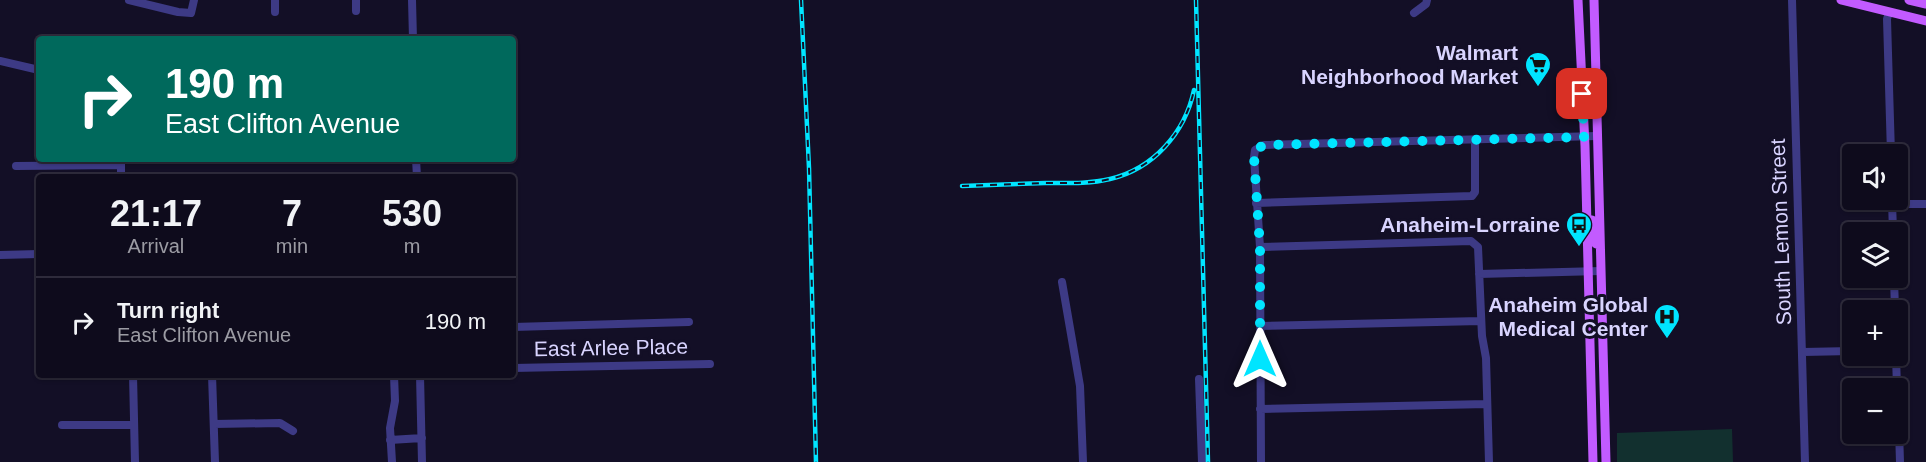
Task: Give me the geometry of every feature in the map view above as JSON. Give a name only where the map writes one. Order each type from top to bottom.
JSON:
[{"type":"main road","points":[[1578,0],[1593,462]]},
{"type":"main road","points":[[1594,0],[1606,462]]},
{"type":"main road","points":[[1841,0],[1926,21]]},
{"type":"main road","points":[[1910,0],[1926,4]]},
{"type":"main road","points":[[1586,214],[1593,221],[1594,241],[1600,245]]},
{"type":"street","points":[[129,0],[191,13],[194,0]]},
{"type":"street","points":[[275,0],[275,12]]},
{"type":"street","points":[[356,0],[356,11]]},
{"type":"street","points":[[412,0],[413,36]]},
{"type":"street","points":[[1414,13],[1426,4],[1427,0]]},
{"type":"street","name":"South Lemon Street","points":[[1792,0],[1805,462]]},
{"type":"street","points":[[1889,12],[1887,20],[1891,144]]},
{"type":"street","points":[[0,62],[36,69]]},
{"type":"street","points":[[1261,462],[1260,247],[1255,150],[1264,145],[1597,136]]},
{"type":"street","points":[[1256,203],[1472,196],[1475,192],[1475,140]]},
{"type":"street","points":[[16,166],[121,162]]},
{"type":"street","points":[[1908,203],[1926,204]]},
{"type":"street","points":[[1260,247],[1471,241],[1476,243],[1486,358],[1489,462]]},
{"type":"street","points":[[0,255],[36,254]]},
{"type":"street","points":[[1479,274],[1601,271]]},
{"type":"street","points":[[1062,282],[1080,386],[1083,462]]},
{"type":"street","points":[[1260,326],[1481,321]]},
{"type":"street","points":[[516,327],[689,322]]},
{"type":"street","points":[[1803,352],[1842,351]]},
{"type":"street","name":"East Arlee Place","points":[[516,368],[710,364]]},
{"type":"street","points":[[133,378],[135,462]]},
{"type":"street","points":[[212,378],[215,462]]},
{"type":"street","points":[[392,462],[390,419],[395,401],[394,378]]},
{"type":"street","points":[[420,378],[422,462]]},
{"type":"street","points":[[1199,379],[1202,462]]},
{"type":"street","points":[[1260,409],[1487,404]]},
{"type":"street","points":[[213,424],[280,423],[293,431]]},
{"type":"street","points":[[62,425],[134,425]]},
{"type":"street","points":[[390,440],[422,438]]},
{"type":"street","points":[[1899,444],[1900,462]]},
{"type":"green space","points":[[1732,429],[1733,462],[1617,462],[1617,433]]},
{"type":"railway","points":[[801,0],[809,168],[816,462]]},
{"type":"railway","points":[[1196,0],[1208,462]]},
{"type":"railway","points":[[962,186],[1102,181],[1126,174],[1140,167],[1165,147],[1183,121],[1194,90]]},
{"type":"place","name":"Walmart Neighborhood Market","points":[[1538,88]]},
{"type":"place","name":"Anaheim-Lorraine","points":[[1579,248]]},
{"type":"place","name":"Anaheim Global Medical Center","points":[[1667,340]]},
{"type":"route","points":[[1260,359],[1260,247],[1255,150],[1264,145],[1584,137],[1582,94]]}]
